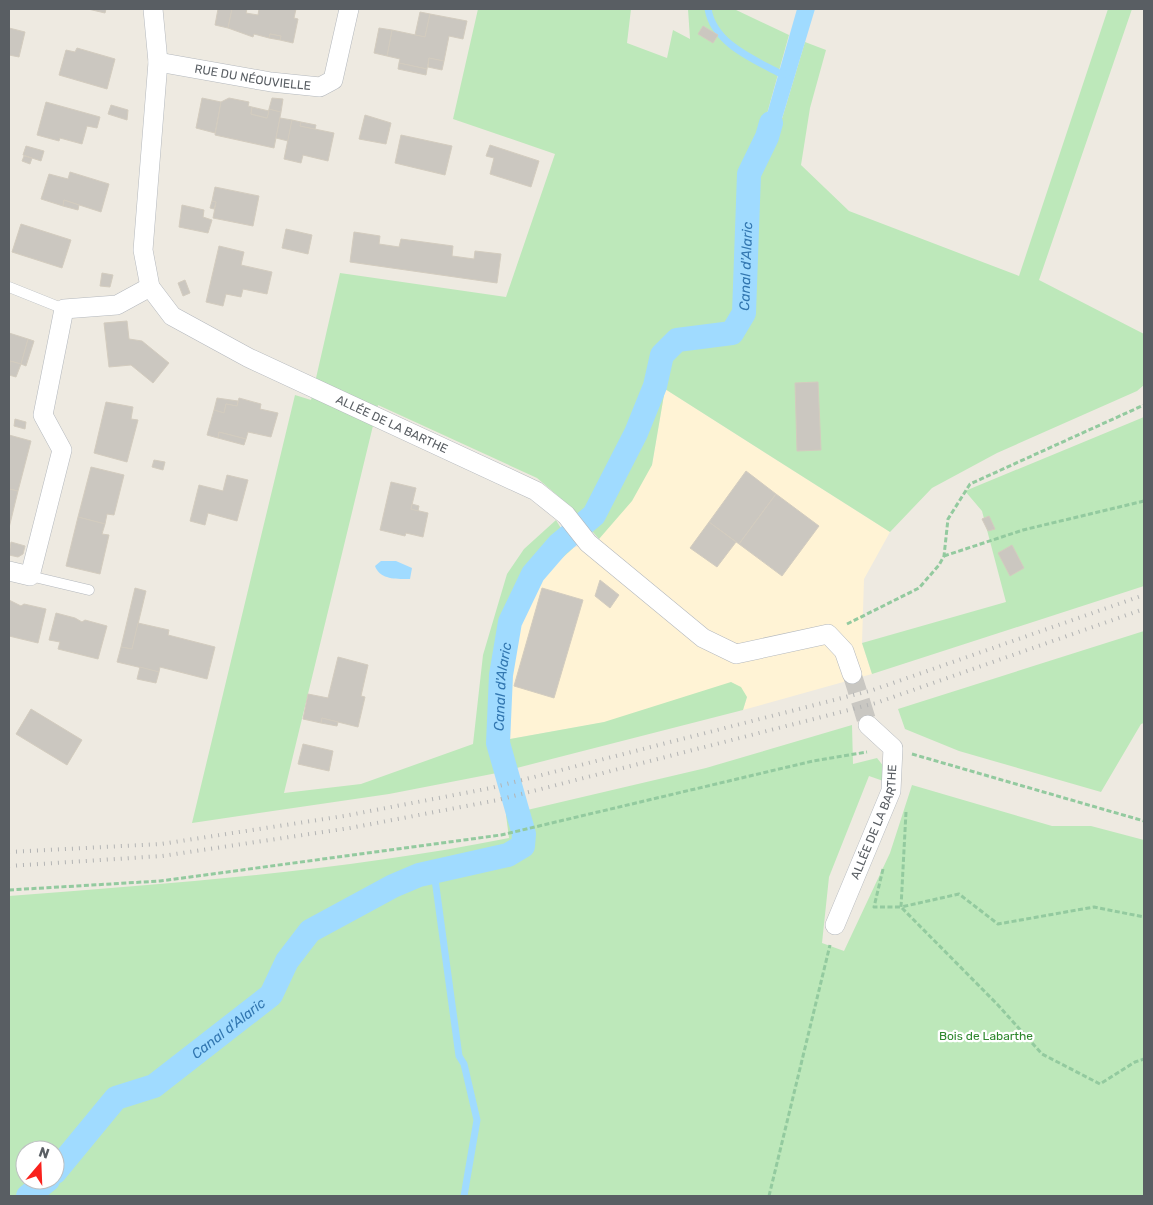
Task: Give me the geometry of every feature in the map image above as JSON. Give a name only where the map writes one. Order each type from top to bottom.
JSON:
[{"type":"street","name":"ALLÉE DE LA BARTHE","points":[[153,9],[158,62],[143,250],[150,287],[172,316],[235,351],[536,491],[566,515],[588,543],[704,638],[736,654],[828,634]]},
{"type":"street","name":"RUE DU NÉOUVIELLE","points":[[158,62],[271,82],[320,87],[333,80],[349,9]]},
{"type":"street","points":[[9,570],[30,576],[62,450],[43,415],[64,309],[117,305],[150,287]]},
{"type":"street","points":[[828,634],[844,651],[852,674]]},
{"type":"street","name":"ALLÉE DE LA BARTHE","points":[[835,925],[890,791],[893,748],[868,725]]},
{"type":"lane","points":[[9,287],[64,309]]},
{"type":"lane","points":[[30,576],[89,590]]},
{"type":"path","points":[[828,634],[919,588],[939,565],[944,556],[948,519],[970,484],[1144,405]]},
{"type":"path","points":[[944,556],[1022,530],[1144,501]]},
{"type":"path","points":[[9,890],[160,881],[501,835],[538,824],[813,761],[893,748],[1144,821]]},
{"type":"path","points":[[903,806],[906,811],[901,906],[997,1004],[1042,1054],[1100,1084],[1135,1062],[1144,1059]]},
{"type":"path","points":[[884,867],[874,907],[901,906],[959,894],[998,924],[1094,907],[1144,916]]},
{"type":"path","points":[[770,1196],[835,925]]},
{"type":"shaded area","points":[[665,389],[890,532],[864,579],[862,643],[872,674],[743,710],[747,697],[510,739],[511,665],[523,608],[541,579],[573,548],[599,539],[652,465]]},
{"type":"green space","points":[[478,9],[631,9],[627,43],[667,58],[673,30],[690,39],[688,9],[734,9],[789,35],[763,128],[753,149],[768,155],[778,132],[805,42],[826,50],[810,108],[801,165],[849,211],[1019,276],[1108,9],[1132,9],[1039,280],[1144,334],[1144,385],[1137,391],[997,453],[932,488],[890,532],[665,389],[652,465],[632,501],[599,539],[571,507],[537,478],[378,405],[284,793],[361,784],[473,744],[483,655],[507,574],[524,549],[556,520],[573,548],[540,580],[529,598],[522,616],[513,656],[510,739],[604,722],[731,682],[741,687],[747,697],[743,710],[497,773],[389,794],[192,823],[295,395],[311,400],[340,273],[506,297],[555,154],[453,119]]},
{"type":"green space","points":[[1144,417],[1144,586],[872,674],[862,643],[1006,602],[982,511],[965,491]]},
{"type":"green space","points":[[1144,631],[1144,723],[1141,724],[1101,792],[959,751],[905,729],[898,709]]},
{"type":"green space","name":"Bois de Labarthe","points":[[852,725],[853,764],[877,758],[888,772],[892,784],[869,776],[829,877],[822,943],[844,951],[890,853],[912,785],[1052,826],[1091,826],[1144,840],[1144,1196],[9,1196],[9,896],[260,874],[385,859],[447,849],[509,838],[506,815],[706,768]]},
{"type":"water","points":[[797,9],[815,9],[769,156],[753,150],[763,128]]},
{"type":"water","points":[[381,561],[396,561],[412,568],[410,579],[390,578],[381,574],[375,566]]},
{"type":"building","points":[[88,9],[106,9],[105,13]]},
{"type":"building","points":[[218,9],[232,9],[228,28],[215,25]]},
{"type":"building","points":[[232,9],[247,9],[246,13],[258,15],[259,9],[296,9],[294,18],[298,19],[293,43],[280,40],[281,36],[270,34],[269,38],[254,34],[253,37],[228,28]]},
{"type":"building","points":[[420,12],[430,14],[425,37],[415,35]]},
{"type":"building","points":[[430,14],[467,21],[463,39],[449,36],[444,61],[429,58],[427,69],[399,63],[400,59],[387,56],[392,30],[425,37]]},
{"type":"building","points":[[703,26],[718,35],[713,43],[698,34]]},
{"type":"building","points":[[9,28],[25,32],[19,57],[9,55]]},
{"type":"building","points":[[379,28],[392,30],[387,56],[374,53]]},
{"type":"building","points":[[270,34],[281,36],[280,40],[269,38]]},
{"type":"building","points":[[77,48],[115,59],[107,89],[59,75],[66,50],[75,52]]},
{"type":"building","points":[[429,58],[444,61],[442,70],[428,67]]},
{"type":"building","points":[[399,63],[427,69],[426,75],[398,69]]},
{"type":"building","points":[[202,98],[221,102],[215,133],[196,128]]},
{"type":"building","points":[[229,98],[249,102],[248,106],[252,107],[251,114],[267,118],[269,109],[281,112],[274,148],[215,135],[221,102]]},
{"type":"building","points":[[272,98],[283,99],[281,112],[269,109]]},
{"type":"building","points":[[46,102],[100,117],[97,128],[87,126],[82,144],[60,138],[59,141],[37,135]]},
{"type":"building","points":[[111,105],[128,110],[127,120],[108,114]]},
{"type":"building","points":[[252,107],[269,111],[267,118],[251,114]]},
{"type":"building","points":[[365,115],[391,123],[386,144],[359,139]]},
{"type":"building","points":[[280,118],[292,120],[288,141],[276,138]]},
{"type":"building","points":[[292,120],[301,122],[300,126],[334,133],[328,161],[303,155],[301,163],[284,159]]},
{"type":"building","points":[[301,122],[316,125],[315,129],[300,126]]},
{"type":"building","points":[[401,135],[452,146],[445,175],[395,163]]},
{"type":"building","points":[[490,145],[539,161],[531,187],[490,174],[494,158],[486,156]]},
{"type":"building","points":[[26,146],[44,151],[41,161],[23,155]]},
{"type":"building","points":[[24,156],[32,158],[30,164],[22,161]]},
{"type":"building","points":[[70,172],[109,184],[101,212],[64,200],[63,206],[41,199],[49,174],[68,179]]},
{"type":"building","points":[[215,187],[259,196],[253,226],[213,218],[216,202],[212,201]]},
{"type":"building","points":[[64,200],[79,205],[78,210],[63,206]]},
{"type":"building","points":[[212,201],[216,202],[214,209],[210,208]]},
{"type":"building","points":[[182,205],[204,210],[203,217],[212,220],[208,233],[179,227]]},
{"type":"building","points":[[21,224],[71,240],[62,268],[12,252]]},
{"type":"building","points":[[286,229],[312,235],[308,254],[282,248]]},
{"type":"building","points":[[354,232],[380,236],[379,244],[399,247],[401,239],[453,246],[452,256],[474,259],[475,251],[501,254],[497,283],[350,262]]},
{"type":"building","points":[[219,246],[244,252],[241,265],[272,272],[267,294],[243,289],[241,297],[226,294],[223,306],[206,302]]},
{"type":"building","points":[[102,273],[113,275],[110,287],[100,286]]},
{"type":"building","points":[[185,280],[190,293],[183,296],[178,283]]},
{"type":"building","points":[[127,321],[129,339],[142,341],[169,363],[153,383],[131,365],[109,367],[104,323]]},
{"type":"building","points":[[9,333],[28,339],[21,364],[10,361],[9,366]]},
{"type":"building","points":[[28,339],[34,341],[26,366],[21,364]]},
{"type":"building","points":[[10,361],[21,364],[16,377],[9,375]]},
{"type":"building","points":[[818,382],[821,450],[797,451],[795,383]]},
{"type":"building","points":[[217,398],[238,401],[237,406],[226,404],[224,413],[214,410]]},
{"type":"building","points":[[239,398],[261,404],[260,409],[278,413],[271,437],[248,432],[246,439],[219,432],[218,438],[207,435],[214,410],[224,413],[226,404],[237,406]]},
{"type":"building","points":[[106,402],[133,407],[131,419],[138,420],[127,462],[94,453]]},
{"type":"building","points":[[15,419],[26,422],[25,429],[14,426]]},
{"type":"building","points":[[219,432],[246,439],[244,445],[218,438]]},
{"type":"building","points":[[9,435],[31,441],[18,491],[9,489]]},
{"type":"building","points":[[154,460],[165,462],[163,470],[152,467]]},
{"type":"building","points":[[91,467],[124,475],[114,515],[107,514],[105,524],[78,517]]},
{"type":"building","points":[[746,471],[776,494],[739,544],[709,522]]},
{"type":"building","points":[[227,475],[248,480],[237,521],[208,513],[205,525],[190,521],[199,485],[223,491]]},
{"type":"building","points":[[391,482],[416,488],[411,509],[428,513],[423,537],[406,533],[405,536],[380,530]]},
{"type":"building","points":[[9,489],[18,491],[9,528]]},
{"type":"building","points":[[776,494],[819,526],[782,576],[739,544]]},
{"type":"building","points":[[412,504],[419,506],[418,511],[411,509]]},
{"type":"building","points":[[989,516],[995,529],[988,531],[982,519]]},
{"type":"building","points":[[78,517],[105,524],[102,534],[109,535],[100,574],[66,566]]},
{"type":"building","points":[[709,522],[736,542],[717,567],[690,548]]},
{"type":"building","points":[[11,542],[25,546],[23,554],[18,557],[9,555]]},
{"type":"building","points":[[1012,545],[1024,568],[1010,576],[998,553]]},
{"type":"building","points":[[600,580],[619,595],[610,608],[595,596]]},
{"type":"building","points":[[135,588],[146,591],[132,649],[121,647]]},
{"type":"building","points":[[542,588],[583,600],[554,698],[514,686]]},
{"type":"building","points":[[9,600],[21,606],[24,604],[46,609],[38,643],[9,636]]},
{"type":"building","points":[[56,613],[82,622],[85,620],[107,626],[98,659],[58,649],[60,642],[49,640]]},
{"type":"building","points":[[138,623],[169,630],[168,635],[215,647],[207,679],[160,667],[159,672],[117,662],[121,647],[132,649]]},
{"type":"building","points":[[338,657],[368,665],[361,696],[365,697],[358,727],[322,718],[321,723],[303,719],[308,694],[328,698]]},
{"type":"building","points":[[140,667],[159,672],[156,683],[137,679]]},
{"type":"building","points":[[31,709],[82,740],[67,765],[16,734]]},
{"type":"building","points":[[322,718],[338,722],[337,726],[321,723]]},
{"type":"building","points":[[303,744],[333,751],[329,771],[298,764]]},
{"type":"waterway","name":"Canal d'Alaric","points":[[708,9],[718,31],[735,48],[779,73],[786,74]]},
{"type":"waterway","name":"Canal d'Alaric","points":[[65,1160],[116,1098],[154,1086],[271,995],[287,961],[310,931],[393,886],[419,875],[508,855],[523,846],[524,834],[498,743],[501,675],[510,622],[533,574],[558,545],[594,515],[636,433],[655,386],[662,355],[677,340],[732,333],[744,313],[749,174],[767,137],[771,123]]},
{"type":"waterway","points":[[434,872],[459,1056],[464,1064],[477,1120],[464,1196]]},
{"type":"waterway","name":"Canal d'Alaric","points":[[28,1196],[36,1190]]},
{"type":"tunnel","points":[[852,674],[868,725]]},
{"type":"railway","points":[[9,852],[161,844],[344,816],[491,788],[873,690],[1144,595]]},
{"type":"railway","points":[[9,866],[162,856],[350,828],[498,800],[876,703],[1144,609]]}]
